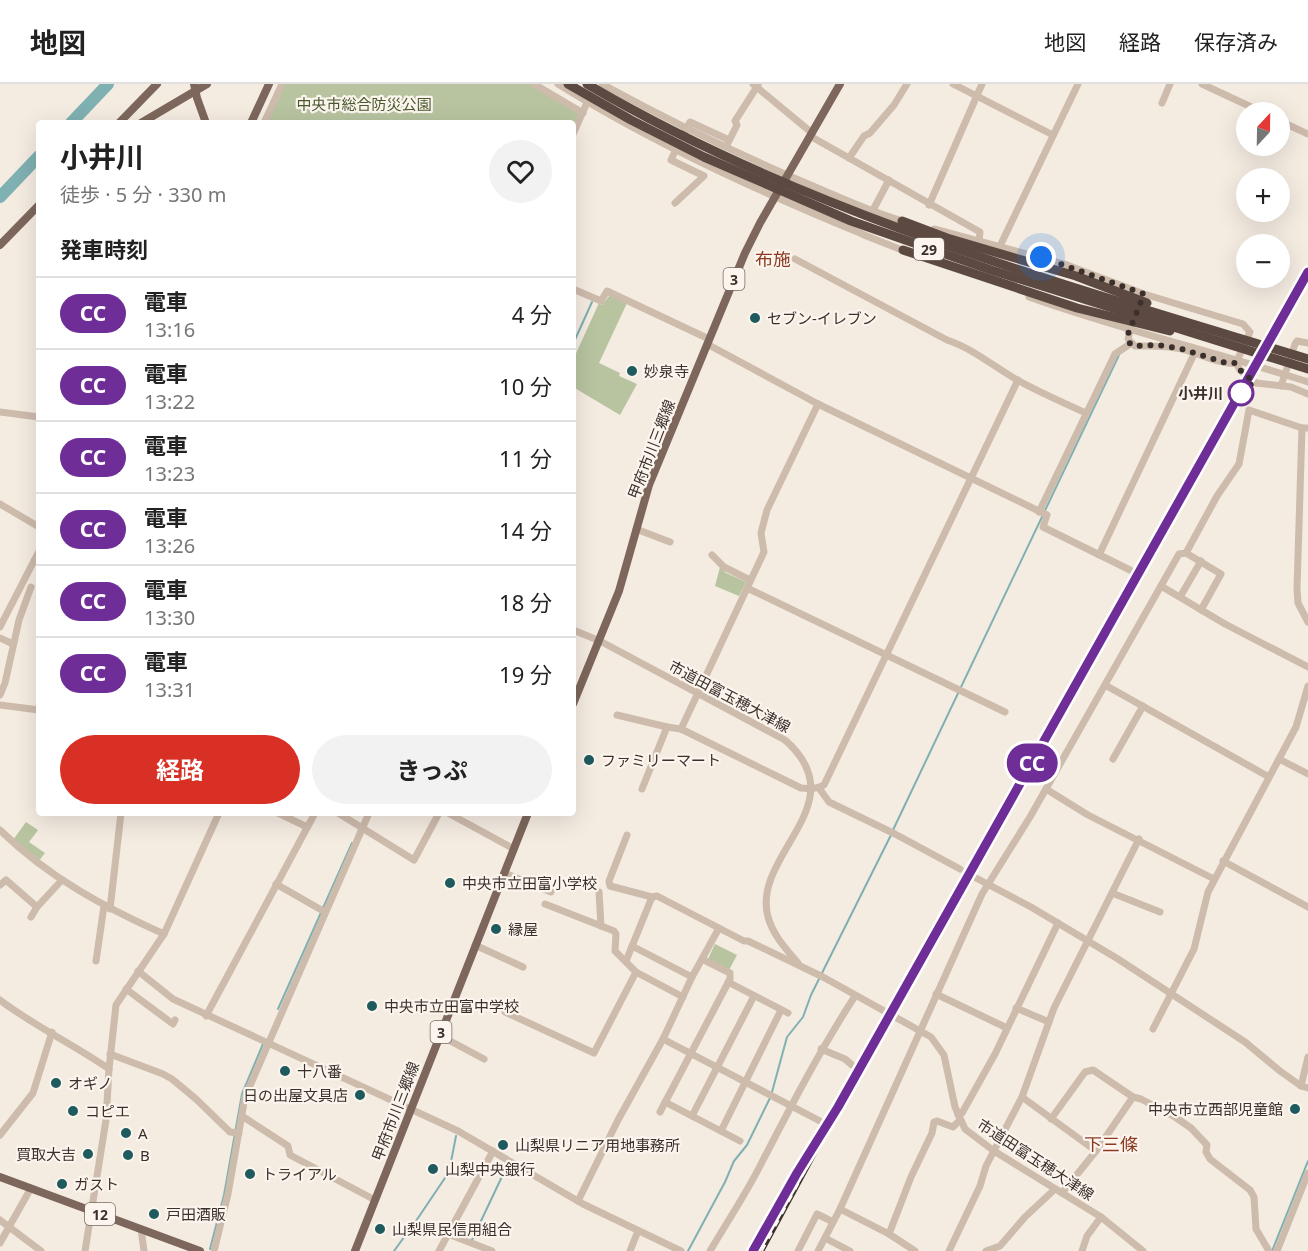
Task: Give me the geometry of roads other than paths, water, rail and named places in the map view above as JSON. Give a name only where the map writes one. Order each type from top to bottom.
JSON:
[{"type":"highway","name":"29","points":[[568,84],[631,120],[704,157],[850,221],[954,258],[1190,332],[1226,338],[1308,359]]},
{"type":"highway","name":"29","points":[[587,84],[693,141],[843,208],[956,248],[1179,319],[1308,369]]},
{"type":"highway","points":[[902,221],[947,238],[1076,276],[1148,304],[1179,319]]},
{"type":"highway","points":[[903,250],[1101,315],[1172,332],[1190,332]]},
{"type":"highway","points":[[1226,338],[1308,352]]},
{"type":"highway","points":[[1226,338],[1308,374]]},
{"type":"main road","points":[[122,120],[157,84]]},
{"type":"main road","points":[[194,84],[205,120]]},
{"type":"main road","points":[[146,120],[207,84]]},
{"type":"main road","points":[[252,120],[269,84]]},
{"type":"main road","name":"甲府市川三郷線","points":[[576,697],[619,591],[652,476],[745,253],[840,84]]},
{"type":"main road","points":[[0,245],[36,208]]},
{"type":"main road","name":"甲府市川三郷線","points":[[355,1251],[527,816]]},
{"type":"main road","name":"12","points":[[0,1177],[200,1251]]},
{"type":"street","points":[[265,120],[282,84]]},
{"type":"street","points":[[534,84],[583,113]]},
{"type":"street","points":[[558,84],[676,149],[775,197],[960,273],[1056,306],[1308,382]]},
{"type":"street","points":[[576,128],[594,84]]},
{"type":"street","points":[[602,84],[788,176],[873,211],[902,221],[1067,265],[1144,294],[1247,326],[1250,332],[1236,363]]},
{"type":"street","points":[[849,158],[864,136],[870,133],[894,105],[907,84]]},
{"type":"street","points":[[953,84],[1053,135]]},
{"type":"street","points":[[929,205],[982,84]]},
{"type":"street","points":[[1000,246],[1078,84]]},
{"type":"street","points":[[1162,103],[1170,84]]},
{"type":"street","points":[[1202,84],[1241,102]]},
{"type":"street","points":[[727,144],[737,125],[735,121],[756,85],[811,134],[929,205],[980,232],[979,240]]},
{"type":"street","points":[[1290,126],[1308,134]]},
{"type":"street","points":[[675,203],[704,176],[671,160],[687,128]]},
{"type":"street","points":[[862,234],[889,180]]},
{"type":"street","points":[[795,259],[983,357],[1018,380],[1086,413]]},
{"type":"street","points":[[576,290],[601,302],[607,291],[708,342],[818,404],[1047,515],[1043,527],[1130,570]]},
{"type":"street","points":[[1130,344],[1127,337],[1144,294]]},
{"type":"street","points":[[1281,386],[1295,344],[1297,341],[1308,343]]},
{"type":"street","points":[[1039,512],[1115,354],[1130,344],[1167,346],[1195,352],[1226,363],[1236,363]]},
{"type":"street","points":[[1099,555],[1195,352]]},
{"type":"street","points":[[1236,363],[1240,370],[1256,383],[1281,386],[1308,394]]},
{"type":"street","points":[[617,715],[681,729],[801,788],[819,788],[824,784],[1018,380]]},
{"type":"street","points":[[681,729],[764,552],[761,533],[766,510],[818,404]]},
{"type":"street","points":[[1186,553],[1217,496],[1239,464],[1249,410],[1305,428],[1304,508],[1298,597],[1302,614],[1308,622]]},
{"type":"street","points":[[0,412],[36,417]]},
{"type":"street","points":[[0,504],[36,525]]},
{"type":"street","points":[[636,529],[670,542]]},
{"type":"street","points":[[818,1251],[840,1209],[982,894],[989,886],[1046,789],[1179,554],[1186,553],[1221,574],[1201,610]]},
{"type":"street","points":[[712,555],[724,567],[750,580]]},
{"type":"street","points":[[0,627],[36,557]]},
{"type":"street","points":[[1180,597],[1201,561]]},
{"type":"street","points":[[1161,586],[1308,667]]},
{"type":"street","points":[[0,694],[31,587]]},
{"type":"street","points":[[747,588],[1005,712]]},
{"type":"street","name":"市道田富玉穂大津線","points":[[576,631],[600,641],[785,740],[803,759],[811,782],[808,807],[769,885],[767,915],[785,948],[802,967],[931,1037],[944,1055],[959,1118],[974,1137],[1101,1217],[1143,1251]]},
{"type":"street","points":[[0,638],[13,644]]},
{"type":"street","points":[[1105,685],[1269,777]]},
{"type":"street","points":[[1153,1029],[1194,949],[1208,892],[1214,879],[1296,728],[1308,686]]},
{"type":"street","points":[[0,705],[36,710]]},
{"type":"street","points":[[1113,759],[1143,706]]},
{"type":"street","points":[[642,789],[667,727]]},
{"type":"street","points":[[1279,759],[1308,774]]},
{"type":"street","points":[[819,788],[828,802],[960,869]]},
{"type":"street","points":[[1046,789],[1088,815],[1214,879]]},
{"type":"street","points":[[96,961],[107,907],[121,816]]},
{"type":"street","points":[[85,1251],[106,1119],[116,1005],[164,934],[218,816]]},
{"type":"street","points":[[284,816],[307,827]]},
{"type":"street","points":[[206,1016],[313,816]]},
{"type":"street","points":[[343,816],[414,860],[437,816]]},
{"type":"street","points":[[214,1251],[228,1194],[236,1133],[249,1084],[265,1042],[360,827],[367,816]]},
{"type":"street","points":[[461,816],[514,849]]},
{"type":"street","points":[[0,830],[19,849],[61,881],[107,907],[164,934]]},
{"type":"street","points":[[627,836],[609,881],[610,886],[657,897],[802,967]]},
{"type":"street","points":[[949,1251],[980,1186],[993,1151],[1022,1097],[1049,1022],[1139,839]]},
{"type":"street","points":[[1223,861],[1308,907]]},
{"type":"street","points":[[504,873],[551,892]]},
{"type":"street","points":[[976,878],[1088,940],[1245,1042],[1304,1087],[1308,1057]]},
{"type":"street","points":[[0,885],[6,880],[38,907]]},
{"type":"street","points":[[31,917],[61,881]]},
{"type":"street","points":[[276,884],[323,911]]},
{"type":"street","points":[[598,892],[601,926]]},
{"type":"street","points":[[1112,892],[1160,912]]},
{"type":"street","points":[[626,961],[652,897]]},
{"type":"street","points":[[545,904],[614,931],[615,951],[636,972],[683,997]]},
{"type":"street","points":[[889,1234],[890,1226],[932,1133],[934,1122],[938,1121],[952,1126],[959,1118],[995,1054],[1058,923]]},
{"type":"street","points":[[578,1201],[719,928]]},
{"type":"street","points":[[475,945],[523,968]]},
{"type":"street","points":[[632,946],[692,977]]},
{"type":"street","points":[[660,1112],[729,982],[730,973],[702,958]]},
{"type":"street","points":[[138,971],[173,999],[458,1131],[578,1201],[681,1251]]},
{"type":"street","points":[[505,1012],[594,1053],[636,972]]},
{"type":"street","points":[[721,1131],[784,1012],[729,982]]},
{"type":"street","points":[[126,990],[173,1024],[175,1020]]},
{"type":"street","points":[[936,994],[1007,1028]]},
{"type":"street","points":[[692,1116],[754,996]]},
{"type":"street","points":[[710,1251],[761,1165],[790,1105],[855,996]]},
{"type":"street","points":[[0,1000],[109,1069]]},
{"type":"street","points":[[1016,1008],[1049,1022]]},
{"type":"street","points":[[0,1135],[33,1093],[52,1032]]},
{"type":"street","points":[[439,1035],[484,1059]]},
{"type":"street","points":[[663,1039],[820,1120]]},
{"type":"street","points":[[822,1049],[845,1059],[852,1065]]},
{"type":"street","points":[[110,1054],[172,1079],[236,1133]]},
{"type":"street","points":[[1051,1119],[1085,1072],[1093,1070],[1133,1097],[1175,1117],[1191,1128],[1207,1145],[1206,1152],[1210,1159],[1250,1190],[1254,1197],[1256,1229],[1269,1251]]},
{"type":"street","points":[[1022,1097],[1095,1151]]},
{"type":"street","points":[[1062,1193],[1133,1097]]},
{"type":"street","points":[[665,1102],[740,1142]]},
{"type":"street","points":[[242,1116],[288,1146],[290,1155],[375,1200]]},
{"type":"street","points":[[439,1251],[493,1151]]},
{"type":"street","points":[[1277,1251],[1308,1173]]},
{"type":"street","points":[[0,1243],[31,1188]]},
{"type":"street","points":[[986,1251],[1000,1246],[1025,1217],[1055,1189]]},
{"type":"street","points":[[840,1209],[917,1251]]},
{"type":"street","points":[[798,1251],[817,1214],[833,1222]]},
{"type":"street","points":[[1082,1251],[1087,1236],[1101,1217]]},
{"type":"street","points":[[0,1220],[10,1225],[41,1251]]},
{"type":"street","points":[[141,1229],[144,1251]]},
{"type":"street","points":[[630,1251],[638,1231]]},
{"type":"street","points":[[448,1234],[492,1251]]},
{"type":"street","points":[[825,1238],[850,1251]]},
{"type":"waterway","points":[[74,120],[108,84]]},
{"type":"waterway","points":[[0,197],[36,159]]},
{"type":"waterway","points":[[576,337],[592,302]]},
{"type":"waterway","points":[[893,830],[1119,355]]},
{"type":"waterway","points":[[772,1092],[787,1037],[803,1017],[811,995],[891,835]]},
{"type":"waterway","points":[[278,1009],[352,843]]},
{"type":"waterway","points":[[210,1249],[224,1195],[242,1094],[263,1044]]},
{"type":"waterway","points":[[688,1251],[734,1161],[747,1145],[770,1098]]},
{"type":"waterway","points":[[394,1251],[449,1172],[456,1136]]},
{"type":"waterway","points":[[1272,1251],[1308,1161]]},
{"type":"waterway","points":[[471,1242],[507,1166]]},
{"type":"railway","points":[[762,1251],[890,1014],[1308,272]]},
{"type":"train","name":"CC","points":[[753,1251],[838,1107],[1308,272]]},
{"type":"place","name":"セブン-イレブン","points":[[755,318]]},
{"type":"place","name":"妙泉寺","points":[[632,371]]},
{"type":"place","name":"小井川","points":[[1241,393]]},
{"type":"place","name":"ファミリーマート","points":[[589,760]]},
{"type":"place","name":"中央市立田富小学校","points":[[450,883]]},
{"type":"place","name":"縁屋","points":[[496,929]]},
{"type":"place","name":"中央市立田富中学校","points":[[372,1006]]},
{"type":"place","name":"十八番","points":[[285,1071]]},
{"type":"place","name":"オギノ","points":[[56,1083]]},
{"type":"place","name":"日の出屋文具店","points":[[360,1095]]},
{"type":"place","name":"中央市立西部児童館","points":[[1295,1109]]},
{"type":"place","name":"コピエ","points":[[73,1111]]},
{"type":"place","name":"A","points":[[126,1133]]},
{"type":"place","name":"山梨県リニア用地事務所","points":[[503,1145]]},
{"type":"place","name":"買取大吉","points":[[88,1154]]},
{"type":"place","name":"B","points":[[128,1155]]},
{"type":"place","name":"山梨中央銀行","points":[[433,1169]]},
{"type":"place","name":"トライアル","points":[[250,1174]]},
{"type":"place","name":"ガスト","points":[[62,1184]]},
{"type":"place","name":"戸田酒販","points":[[154,1214]]},
{"type":"place","name":"山梨県民信用組合","points":[[380,1229]]},
{"type":"district","name":"布施","points":[[773,259]]},
{"type":"district","name":"下三條","points":[[1111,1144]]},
{"type":"park label","name":"中央市総合防災公園","points":[[364,104]]}]
